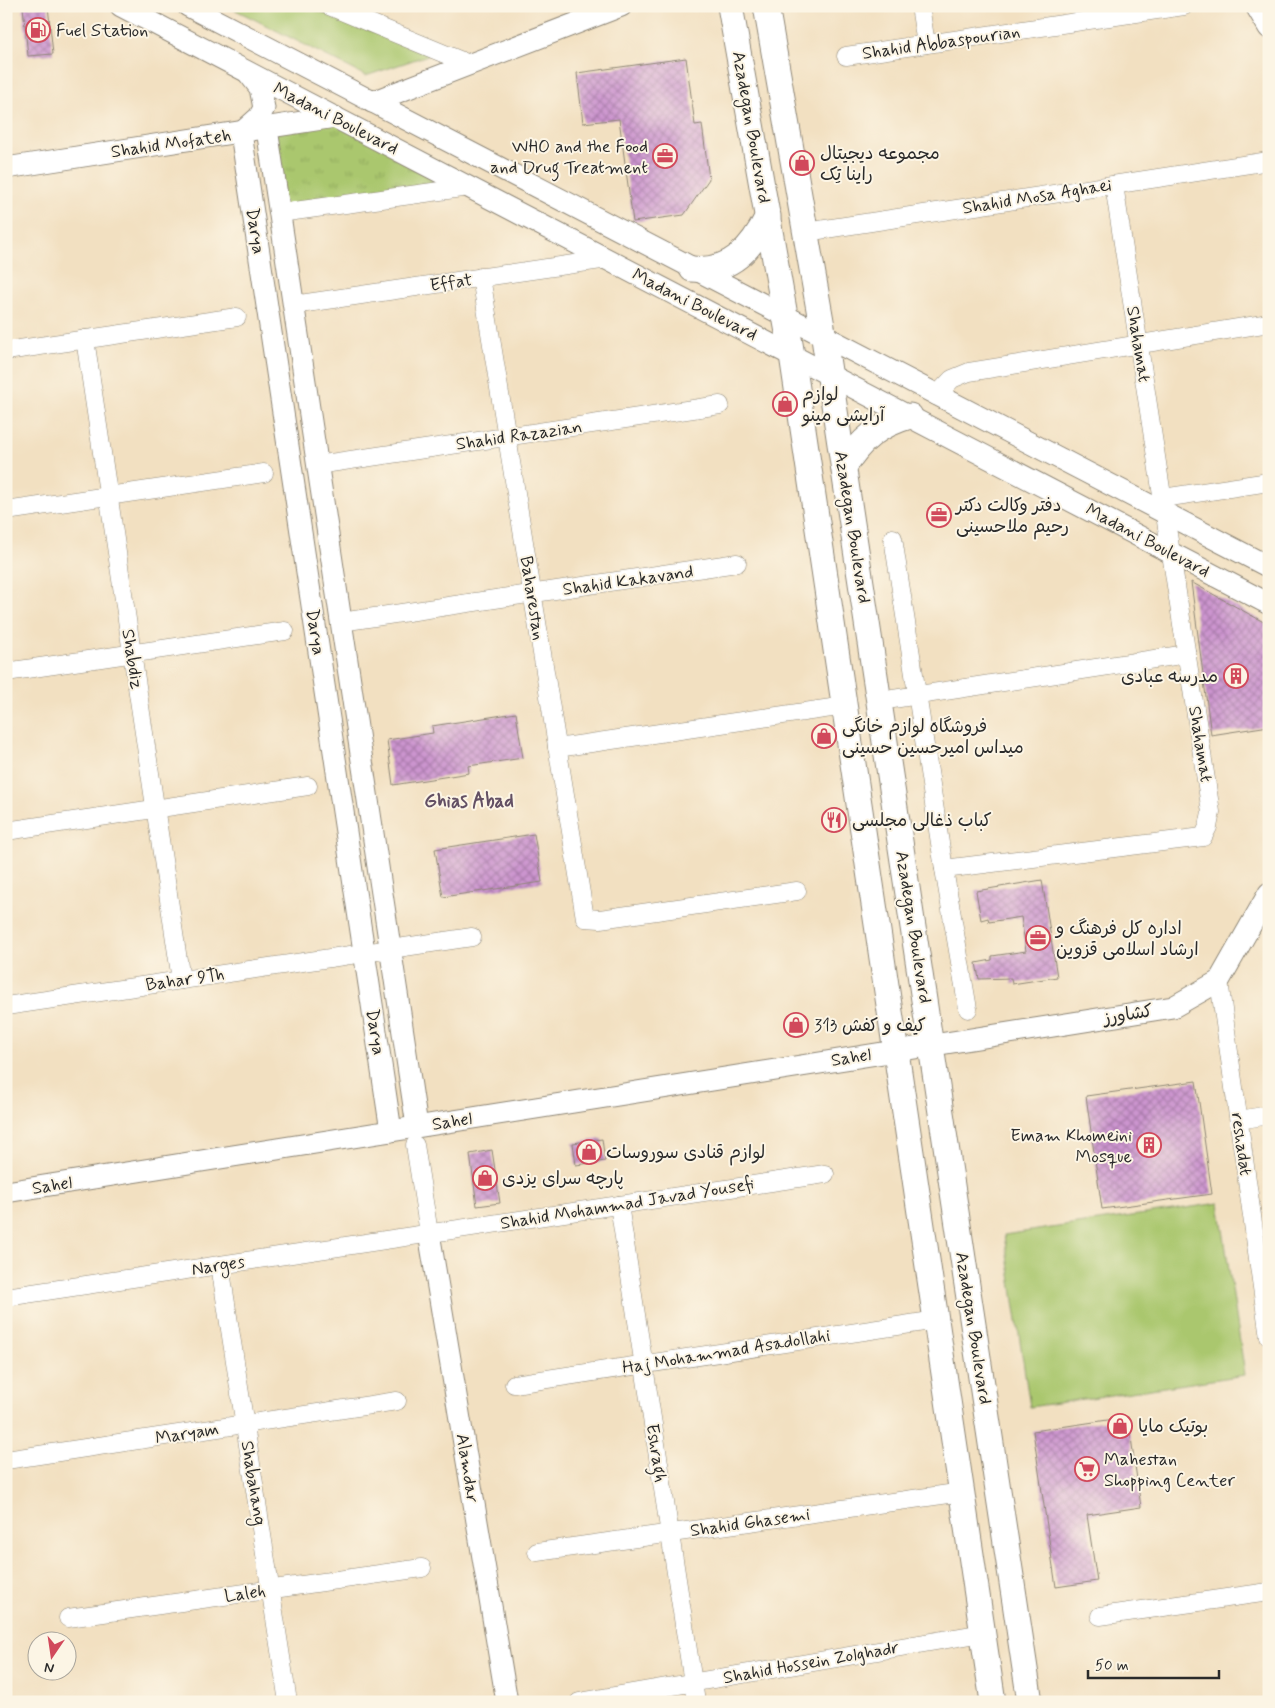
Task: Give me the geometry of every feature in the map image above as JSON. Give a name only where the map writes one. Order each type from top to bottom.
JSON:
[{"type":"main road","name":"Azadegan Boulevard","points":[[730,6],[792,355],[938,1320],[993,1702]]},
{"type":"main road","name":"Azadegan Boulevard","points":[[766,6],[830,375],[1030,1702]]},
{"type":"main road","points":[[692,269],[707,271],[723,266],[738,257],[750,246],[768,216]]},
{"type":"main road","points":[[844,467],[855,448],[871,433],[889,422],[910,416]]},
{"type":"street","name":"Madani Boulevard","points":[[121,6],[1171,551],[1269,604]]},
{"type":"street","name":"Madani Boulevard","points":[[188,6],[936,396],[1164,506],[1269,567]]},
{"type":"street","points":[[329,6],[366,13],[469,64]]},
{"type":"street","points":[[372,102],[620,6]]},
{"type":"street","points":[[920,6],[926,44]]},
{"type":"street","name":"Shahid Abbaspourian","points":[[846,56],[1184,6]]},
{"type":"street","points":[[1256,6],[1269,28]]},
{"type":"street","points":[[241,133],[259,117],[264,108],[260,88],[239,68],[246,36]]},
{"type":"street","name":"Shahid Mofateh","points":[[6,168],[335,118]]},
{"type":"street","name":"Darya","points":[[267,129],[390,949],[416,1135]]},
{"type":"street","name":"Darya","points":[[241,133],[391,1131]]},
{"type":"street","name":"Shahid Mosa Aghaei","points":[[806,232],[1269,161]]},
{"type":"street","name":"Shahamat","points":[[944,869],[1203,837],[1208,827],[1211,812],[1114,185]]},
{"type":"street","points":[[280,213],[469,187]]},
{"type":"street","name":"Effat","points":[[293,305],[608,259]]},
{"type":"street","name":"Baharestan","points":[[481,278],[585,918],[600,919],[797,891]]},
{"type":"street","points":[[6,350],[237,317]]},
{"type":"street","points":[[936,396],[958,375],[1139,343],[1269,323]]},
{"type":"street","name":"Shabdiz","points":[[85,339],[181,980]]},
{"type":"street","name":"Shahid Razazian","points":[[317,464],[720,406]]},
{"type":"street","points":[[291,468],[317,464]]},
{"type":"street","points":[[6,510],[264,472]]},
{"type":"street","points":[[1164,506],[1269,482]]},
{"type":"street","points":[[893,538],[944,869],[968,1009]]},
{"type":"street","name":"Shahid Kakavand","points":[[341,622],[737,564]]},
{"type":"street","points":[[6,672],[285,631]]},
{"type":"street","points":[[880,701],[1187,654]]},
{"type":"street","points":[[558,748],[845,706]]},
{"type":"street","points":[[338,781],[364,778]]},
{"type":"street","points":[[6,831],[308,786]]},
{"type":"street","points":[[1219,981],[1269,893]]},
{"type":"street","name":"Bahar 9Th","points":[[6,1006],[472,937]]},
{"type":"street","name":"کشاورز","points":[[897,1049],[1173,1007],[1219,981]]},
{"type":"street","name":"reshadat","points":[[1219,981],[1264,1275],[1269,1337]]},
{"type":"street","name":"Sahel","points":[[6,1192],[391,1131],[416,1135],[897,1049]]},
{"type":"street","points":[[1239,1120],[1269,1115]]},
{"type":"street","points":[[416,1135],[430,1233]]},
{"type":"street","name":"Shahid Mohammad Javad Yousefi","points":[[430,1233],[824,1174]]},
{"type":"street","name":"Eshragh","points":[[619,1204],[696,1702]]},
{"type":"street","name":"Narges","points":[[6,1297],[430,1233]]},
{"type":"street","name":"Alamdar","points":[[430,1233],[507,1702]]},
{"type":"street","name":"Shabahang","points":[[220,1265],[288,1702]]},
{"type":"street","name":"Haj Mohammad Asadollahi","points":[[514,1384],[938,1320]]},
{"type":"street","name":"Maryam","points":[[6,1460],[396,1401]]},
{"type":"street","name":"Shahid Ghasemi","points":[[537,1552],[962,1492]]},
{"type":"street","name":"Laleh","points":[[68,1618],[422,1568]]},
{"type":"street","points":[[1100,1616],[1269,1592]]},
{"type":"street","name":"Shahid Hossein Zolghadr","points":[[579,1702],[983,1632]]},
{"type":"green space","points":[[228,6],[305,6],[431,54],[366,76]]},
{"type":"green space","points":[[335,117],[469,187],[280,213],[267,129]]},
{"type":"green space","points":[[1219,1203],[1245,1375],[1030,1407],[1004,1235]]},
{"type":"building","name":"Fuel Station","points":[[48,6],[53,54],[28,56],[23,7]]},
{"type":"building","points":[[686,58],[695,125],[702,124],[709,179],[684,215],[633,222],[619,119],[583,123],[577,73]]},
{"type":"building","name":"مدرسه عبادی","points":[[1191,582],[1269,625],[1269,726],[1211,735]]},
{"type":"building","points":[[516,713],[523,758],[468,766],[469,773],[393,785],[387,740],[433,733],[432,726]]},
{"type":"building","points":[[534,834],[542,882],[443,897],[435,849]]},
{"type":"building","name":"اداره کل فرهنگ و ارشاد اسلامی قزوین","points":[[1042,880],[1057,977],[1012,984],[1011,978],[979,979],[976,963],[992,960],[992,956],[1026,951],[1021,917],[989,922],[988,918],[981,920],[976,891]]},
{"type":"building","name":"Emam Khomeini Mosque","points":[[1196,1081],[1212,1194],[1102,1209],[1086,1096]]},
{"type":"building","name":"لوازم قنادی سوروسات","points":[[602,1139],[605,1161],[576,1165],[573,1143]]},
{"type":"building","name":"پارچه سرای یزدی","points":[[492,1150],[500,1203],[477,1206],[470,1154]]},
{"type":"building","name":"Mahestan Shopping Center","points":[[1128,1417],[1141,1507],[1087,1515],[1097,1581],[1056,1587],[1033,1431]]},
{"type":"place","name":"Fuel Station","points":[[38,30]]},
{"type":"place","name":"WHO and the Food and Drug Treatment","points":[[665,156]]},
{"type":"place","name":"مجموعه دیجیتال راینا تِک","points":[[802,163]]},
{"type":"place","name":"لوازم آرایشی مینو","points":[[785,404]]},
{"type":"place","name":"دفتر وکالت دکتر رحیم ملاحسینی","points":[[939,515]]},
{"type":"place","name":"مدرسه عبادی","points":[[1236,676]]},
{"type":"place","name":"فروشگاه لوازم خانگی میداس امیرحسین حسینی","points":[[824,736]]},
{"type":"place","name":"کباب ذغالی مجلسی","points":[[834,820]]},
{"type":"place","name":"اداره کل فرهنگ و ارشاد اسلامی قزوین","points":[[1038,938]]},
{"type":"place","name":"کیف و کفش 313","points":[[796,1025]]},
{"type":"place","name":"Emam Khomeini Mosque","points":[[1149,1145]]},
{"type":"place","name":"لوازم قنادی سوروسات","points":[[589,1152]]},
{"type":"place","name":"پارچه سرای یزدی","points":[[485,1178]]},
{"type":"place","name":"بوتیک مایا","points":[[1120,1426]]},
{"type":"place","name":"Mahestan Shopping Center","points":[[1087,1469]]},
{"type":"district","name":"Ghias Abad","points":[[469,800]]}]
